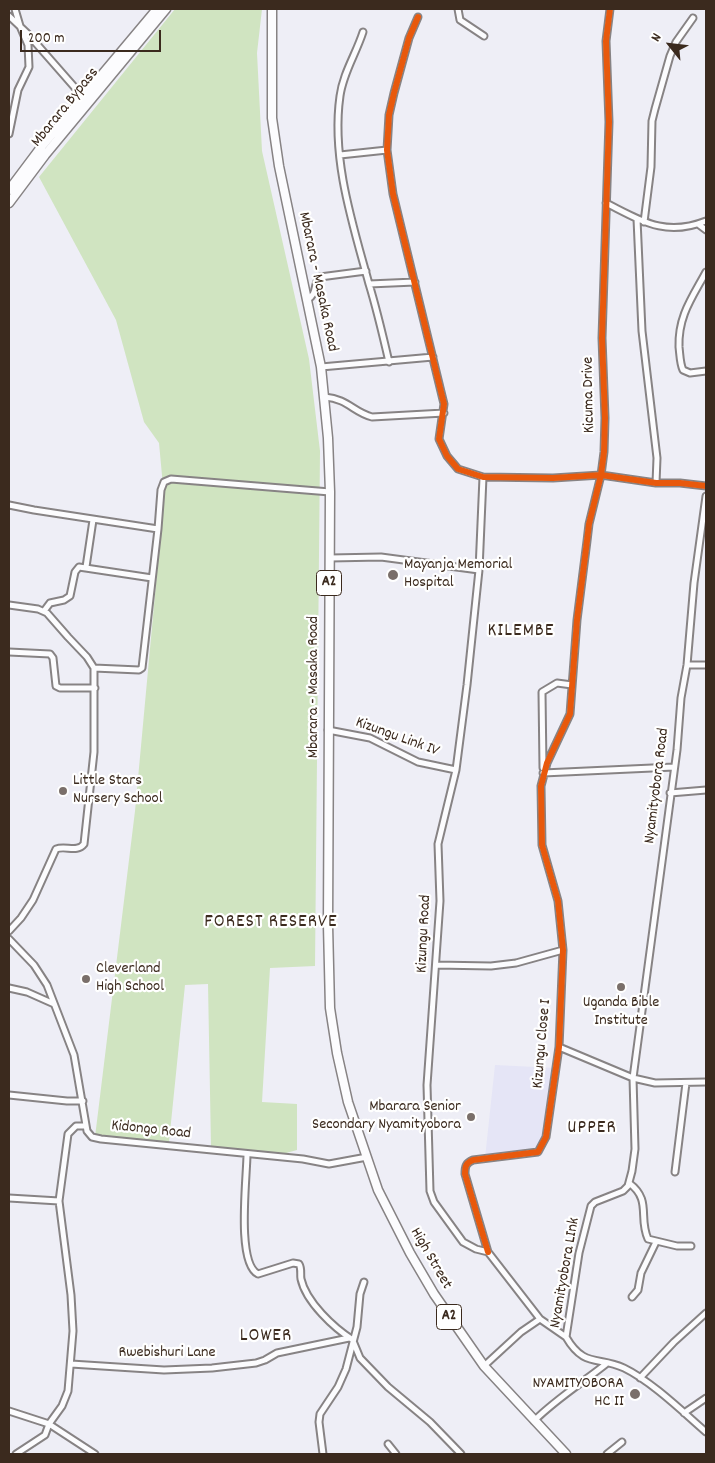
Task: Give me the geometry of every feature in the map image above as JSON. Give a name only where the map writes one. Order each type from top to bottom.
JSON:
[{"type":"main road","name":"Mbarara Bypass","points":[[9,190],[42,146],[157,9]]},
{"type":"main road","name":"Mbarara Bypass","points":[[9,203],[45,155],[166,9]]},
{"type":"main road","name":"Mbarara - Masaka Road","points":[[272,9],[272,118],[278,166],[321,367],[328,438],[330,492],[328,730],[330,1008],[337,1053],[348,1102],[367,1157]]},
{"type":"main road","name":"High Street","points":[[367,1157],[378,1190],[410,1253],[434,1294],[484,1366],[566,1454]]},
{"type":"street","points":[[9,134],[18,90],[28,67],[28,45],[15,9]]},
{"type":"street","points":[[458,9],[460,20],[484,36]]},
{"type":"street","name":"Kicuma Drive","points":[[543,774],[570,714],[577,620],[589,524],[601,475],[605,418],[602,338],[609,122],[606,41],[610,9]]},
{"type":"street","points":[[9,16],[84,98]]},
{"type":"street","points":[[418,17],[409,38],[394,93],[389,116],[387,150],[393,194],[416,282],[444,404],[439,439],[447,456],[458,469],[483,476],[545,478],[601,475],[656,483],[706,486]]},
{"type":"street","points":[[644,222],[650,167],[652,121],[655,108],[673,49],[693,18]]},
{"type":"street","points":[[362,32],[344,76],[340,97],[338,134],[354,231],[389,362]]},
{"type":"street","points":[[340,155],[387,150]]},
{"type":"street","points":[[606,203],[653,226],[668,228],[698,224],[706,220]]},
{"type":"street","points":[[638,219],[642,331],[657,458],[656,483]]},
{"type":"street","points":[[698,224],[706,230]]},
{"type":"street","points":[[307,300],[314,295],[320,277],[366,272]]},
{"type":"street","points":[[706,272],[684,311],[679,332],[679,350],[683,370],[690,373],[706,371]]},
{"type":"street","points":[[369,284],[416,282]]},
{"type":"street","points":[[321,367],[433,357]]},
{"type":"street","points":[[325,397],[341,400],[365,415],[372,416],[444,413]]},
{"type":"street","name":"Kizungu Road","points":[[483,476],[479,570],[468,676],[456,770],[438,844],[440,901],[427,1085],[430,1191],[434,1202],[463,1242],[476,1250],[488,1252]]},
{"type":"street","points":[[94,668],[142,669],[162,485],[171,479],[330,492]]},
{"type":"street","name":"Nyamityobora Road","points":[[629,1183],[635,1148],[633,1078],[674,768],[681,698],[687,665],[699,540],[706,496]]},
{"type":"street","points":[[9,505],[158,529]]},
{"type":"street","points":[[86,567],[93,520]]},
{"type":"street","points":[[699,540],[706,541]]},
{"type":"street","points":[[330,558],[381,557],[479,570]]},
{"type":"street","points":[[44,611],[50,603],[64,600],[70,596],[75,570],[80,567],[152,578]]},
{"type":"street","points":[[9,605],[38,609],[50,616],[87,656],[94,668],[95,688],[94,752],[84,844],[78,849],[56,849],[33,900],[21,918],[9,931]]},
{"type":"street","points":[[9,652],[50,654],[53,658],[56,686],[60,688],[95,688]]},
{"type":"street","points":[[687,665],[706,665]]},
{"type":"street","points":[[572,685],[558,683],[542,692],[543,774],[674,768]]},
{"type":"street","name":"Kizungu Link IV","points":[[328,730],[360,735],[418,762],[456,770]]},
{"type":"street","name":"Kizungu Close I","points":[[488,1252],[465,1174],[465,1168],[468,1162],[473,1160],[538,1152],[546,1137],[559,1048],[562,950],[558,901],[542,845],[540,799],[543,774]]},
{"type":"street","points":[[670,793],[706,789]]},
{"type":"street","points":[[9,940],[34,965],[47,985],[74,1054],[86,1126],[76,1126],[68,1134],[59,1201],[71,1295],[73,1331],[68,1391],[62,1406],[49,1424],[45,1435],[16,1454]]},
{"type":"street","points":[[436,964],[491,966],[542,957],[562,950]]},
{"type":"street","points":[[9,988],[27,992],[54,1004]]},
{"type":"street","points":[[559,1048],[633,1078],[655,1083],[706,1082]]},
{"type":"street","points":[[675,1172],[686,1083]]},
{"type":"street","points":[[9,1095],[83,1101]]},
{"type":"street","name":"Kidongo Road","points":[[86,1126],[87,1131],[95,1138],[303,1159],[329,1164],[367,1157]]},
{"type":"street","points":[[248,1154],[244,1242],[253,1271],[258,1274],[293,1263],[299,1264],[301,1267],[301,1280],[315,1309],[351,1339],[360,1358],[388,1387],[430,1422],[461,1454]]},
{"type":"street","points":[[629,1183],[636,1188],[642,1197],[648,1239],[656,1242],[691,1246]]},
{"type":"street","name":"Nyamityobora LInk","points":[[629,1183],[623,1191],[595,1202],[589,1212],[579,1253],[566,1337],[572,1348],[579,1355],[591,1361],[624,1369],[640,1378],[706,1432]]},
{"type":"street","points":[[9,1198],[59,1201]]},
{"type":"street","points":[[632,1297],[638,1290],[641,1273],[656,1242]]},
{"type":"street","points":[[488,1252],[540,1319],[566,1337]]},
{"type":"street","points":[[323,1454],[319,1422],[320,1414],[338,1387],[346,1368],[351,1339],[357,1327],[360,1294],[364,1282]]},
{"type":"street","points":[[640,1378],[674,1342],[706,1313]]},
{"type":"street","points":[[484,1366],[521,1332],[540,1319]]},
{"type":"street","name":"Rwebishuri Lane","points":[[71,1364],[164,1370],[212,1368],[256,1363],[277,1353],[351,1339]]},
{"type":"street","points":[[534,1421],[552,1404],[606,1364]]},
{"type":"street","points":[[684,1413],[706,1398]]},
{"type":"street","points":[[9,1411],[49,1424],[95,1454]]},
{"type":"street","points":[[607,1454],[622,1442]]},
{"type":"street","points":[[388,1444],[396,1454]]},
{"type":"shaded area","points":[[495,1065],[556,1068],[543,1145],[538,1152],[485,1158]]},
{"type":"green space","points":[[175,9],[262,9],[257,53],[262,151],[309,359],[320,451],[315,966],[270,968],[262,1102],[297,1104],[297,1150],[279,1155],[211,1147],[208,984],[185,985],[169,1142],[95,1137],[135,811],[164,497],[159,443],[144,422],[116,320],[39,177]]},
{"type":"cycle path","points":[[488,1252],[465,1174],[467,1164],[473,1160],[538,1152],[546,1137],[559,1047],[563,950],[558,901],[542,845],[541,786],[547,763],[570,714],[577,620],[589,524],[601,475],[604,452],[605,418],[602,338],[609,122],[606,41],[610,9]]},
{"type":"cycle path","points":[[418,17],[409,38],[394,93],[389,115],[387,150],[393,194],[444,404],[439,439],[447,456],[458,469],[483,477],[553,478],[601,475],[656,483],[706,486]]},
{"type":"place","name":"Mayanja Memorial Hospital","points":[[393,575]]},
{"type":"place","name":"Little Stars Nursery School","points":[[63,791]]},
{"type":"place","name":"Cleverland High School","points":[[86,979]]},
{"type":"place","name":"Uganda Bible Institute","points":[[621,987]]},
{"type":"place","name":"Mbarara Senior Secondary Nyamityobora","points":[[471,1117]]},
{"type":"place","name":"NYAMITYOBORA HC II","points":[[635,1394]]},
{"type":"district","name":"KILEMBE","points":[[521,632]]},
{"type":"district","name":"FOREST RESERVE","points":[[271,923]]},
{"type":"district","name":"UPPER","points":[[592,1129]]},
{"type":"district","name":"LOWER","points":[[266,1337]]}]
